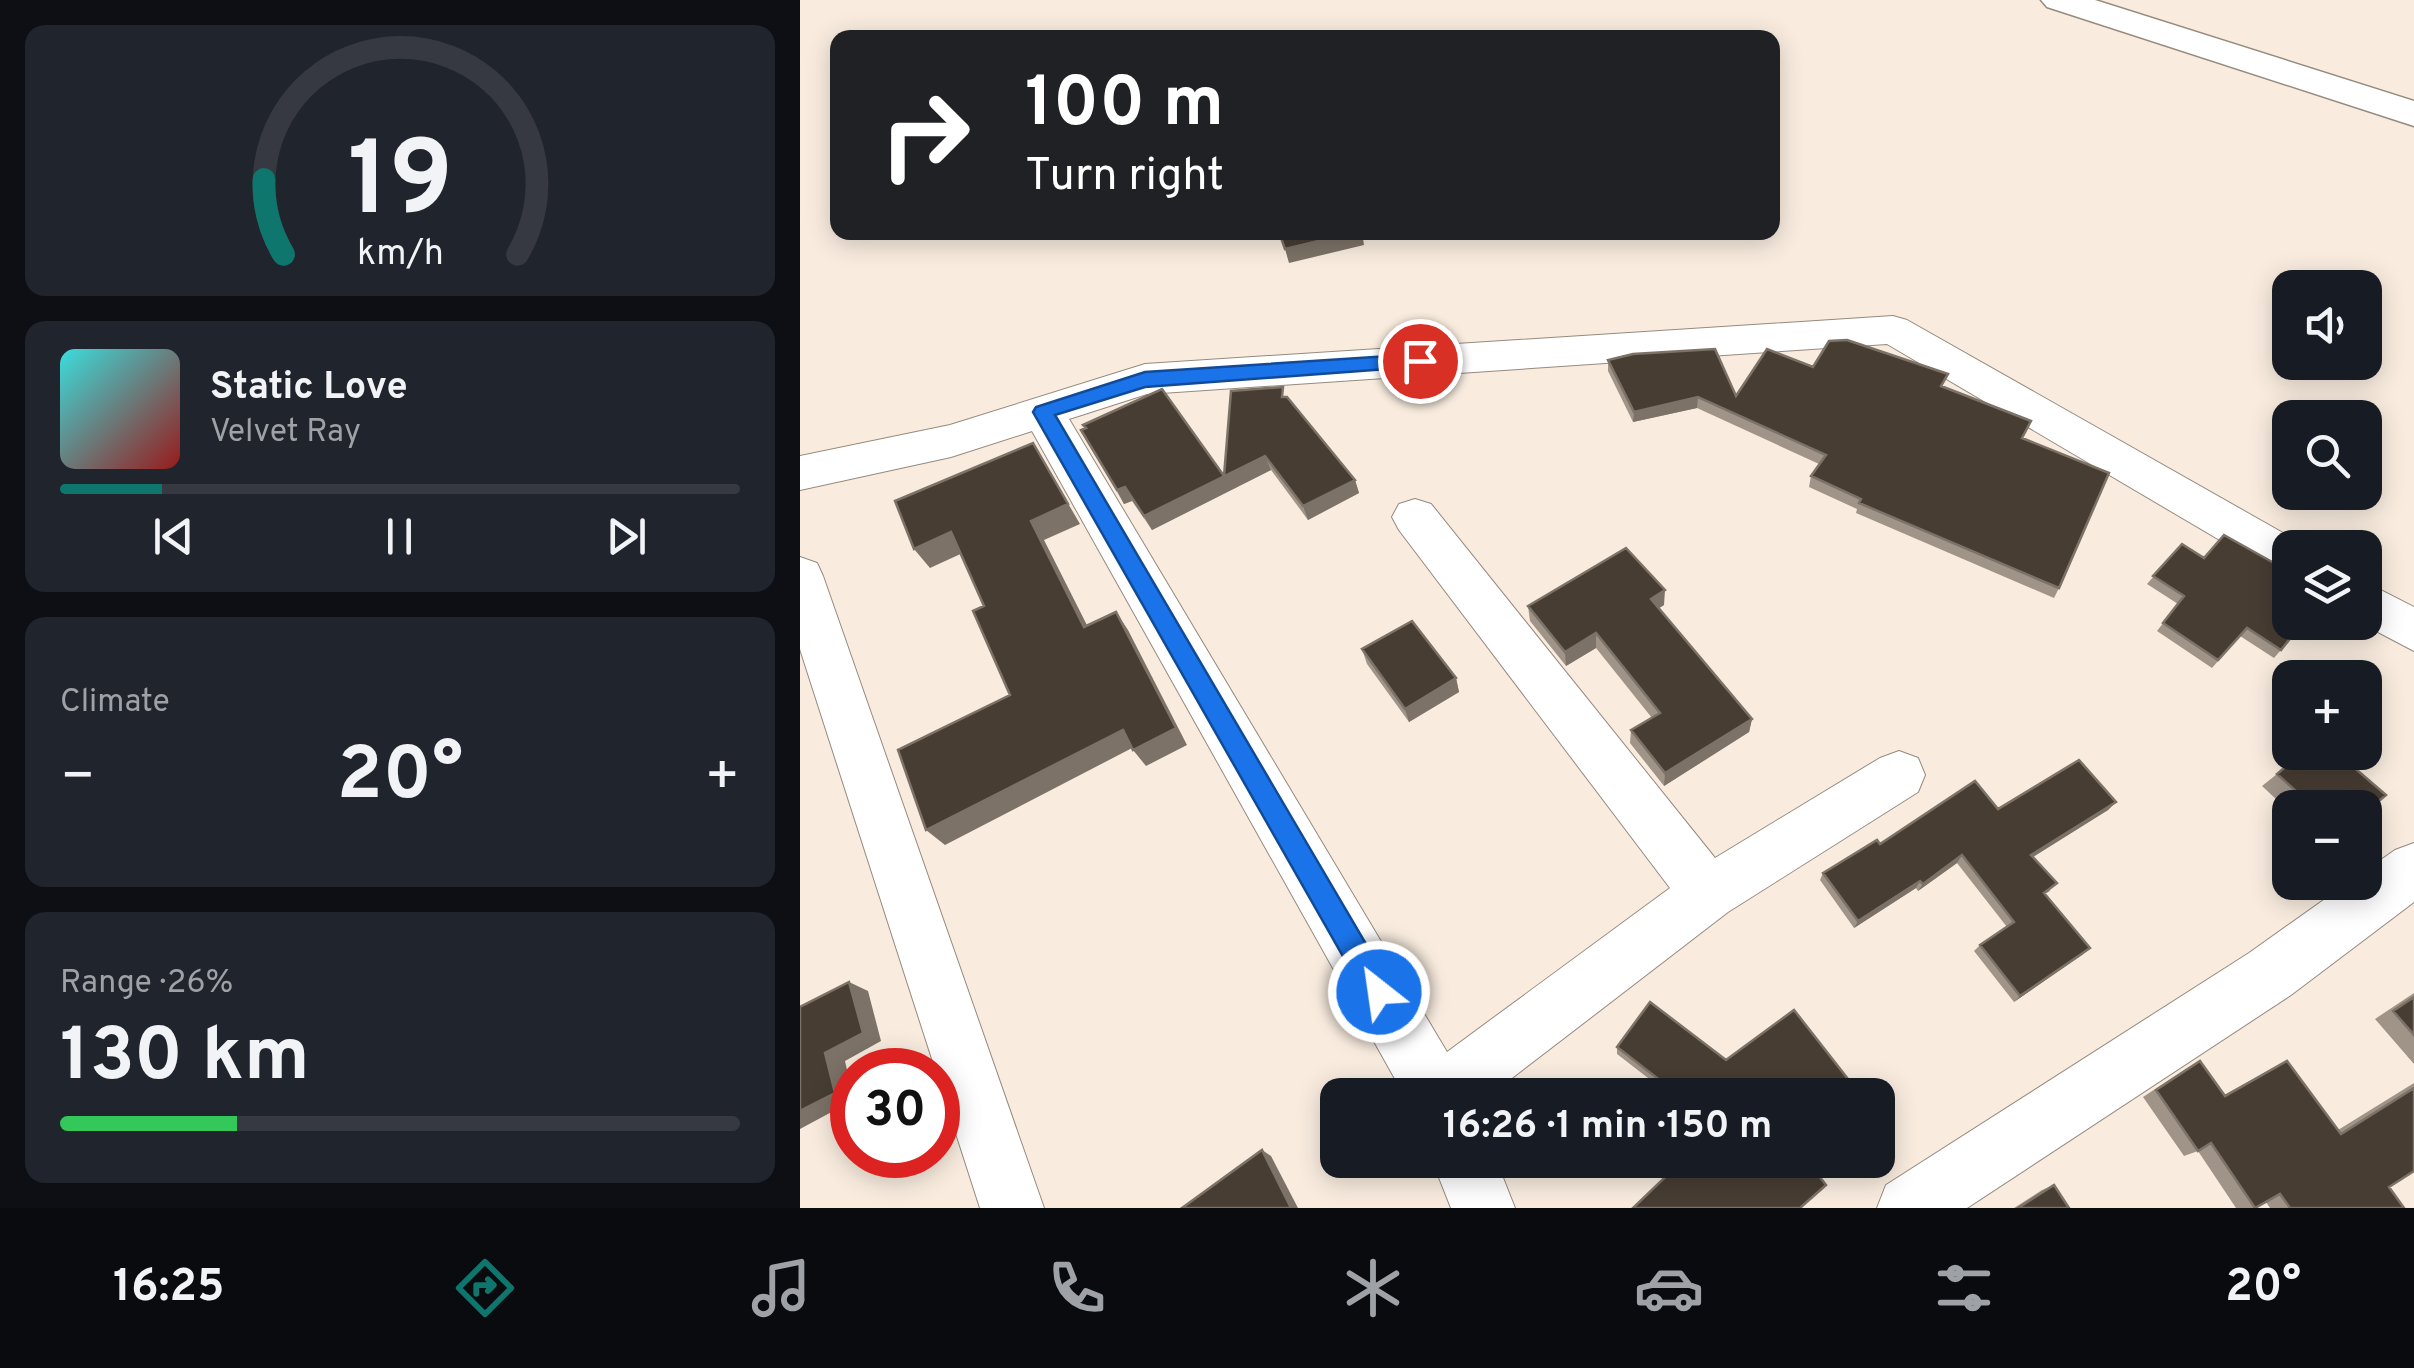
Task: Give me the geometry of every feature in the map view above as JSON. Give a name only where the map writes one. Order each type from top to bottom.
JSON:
[{"type":"main road","points":[[2060,0],[2414,114]]},
{"type":"street","points":[[800,473],[951,441],[1145,380],[1894,330],[2272,549]]},
{"type":"street","points":[[1043,412],[1429,1078]]},
{"type":"street","points":[[1415,517],[1708,894]]},
{"type":"street","points":[[800,576],[1012,1208]]},
{"type":"street","points":[[2382,612],[2414,630]]},
{"type":"street","points":[[1462,1078],[1708,894],[1899,775]]},
{"type":"street","points":[[1909,1208],[2270,974],[2414,869]]},
{"type":"street","points":[[1471,1178],[1483,1208]]},
{"type":"building","points":[[1282,240],[1323,240],[1285,249]]},
{"type":"building","points":[[1847,340],[1948,374],[1941,386],[2031,421],[2022,438],[2109,473],[2059,588],[1859,503],[1861,499],[1811,476],[1826,455],[1698,397],[1634,412],[1608,360],[1633,354],[1715,349],[1736,396],[1767,349],[1813,367],[1829,341]]},
{"type":"building","points":[[1283,387],[1282,397],[1287,397],[1355,480],[1303,506],[1265,456],[1144,516],[1125,487],[1117,490],[1081,430],[1086,428],[1083,425],[1162,389],[1224,476],[1231,391]]},
{"type":"building","points":[[1033,443],[1068,504],[1031,521],[1084,627],[1116,612],[1176,728],[1133,750],[1123,730],[926,830],[898,750],[1010,695],[973,611],[984,606],[951,532],[914,549],[895,501]]},
{"type":"building","points":[[2224,535],[2272,562],[2272,640],[2289,640],[2281,650],[2247,628],[2218,660],[2163,623],[2184,596],[2153,576],[2182,544],[2204,558]]},
{"type":"building","points":[[1626,548],[1665,590],[1651,599],[1752,719],[1665,773],[1631,730],[1660,713],[1596,633],[1565,652],[1528,606]]},
{"type":"building","points":[[1412,621],[1456,678],[1405,709],[1362,649]]},
{"type":"building","points":[[2079,760],[2116,802],[2031,855],[2057,883],[2044,893],[2090,948],[2020,996],[1980,945],[2014,922],[1962,855],[1923,884],[1920,881],[1858,921],[1823,873],[1877,840],[1880,844],[1975,781],[1998,809]]},
{"type":"building","points":[[2282,770],[2357,770],[2380,790],[2295,790],[2277,774]]},
{"type":"building","points":[[849,982],[863,1033],[825,1053],[830,1096],[800,1111],[800,1007]]},
{"type":"building","points":[[2414,997],[2414,1035],[2393,1011]]},
{"type":"building","points":[[1650,1002],[1726,1060],[1794,1010],[1847,1078],[1657,1078],[1617,1047]]},
{"type":"building","points":[[2200,1061],[2225,1096],[2287,1061],[2341,1134],[2414,1088],[2414,1171],[2389,1187],[2404,1208],[2290,1208],[2280,1194],[2255,1208],[2211,1143],[2198,1151],[2156,1090]]},
{"type":"building","points":[[1262,1150],[1291,1208],[1182,1208]]},
{"type":"building","points":[[1664,1178],[1821,1178],[1826,1185],[1800,1208],[1633,1208]]},
{"type":"building","points":[[2054,1185],[2069,1208],[2018,1208]]},
{"type":"route","points":[[1379,992],[1043,412],[1145,380],[1420,361]]}]
